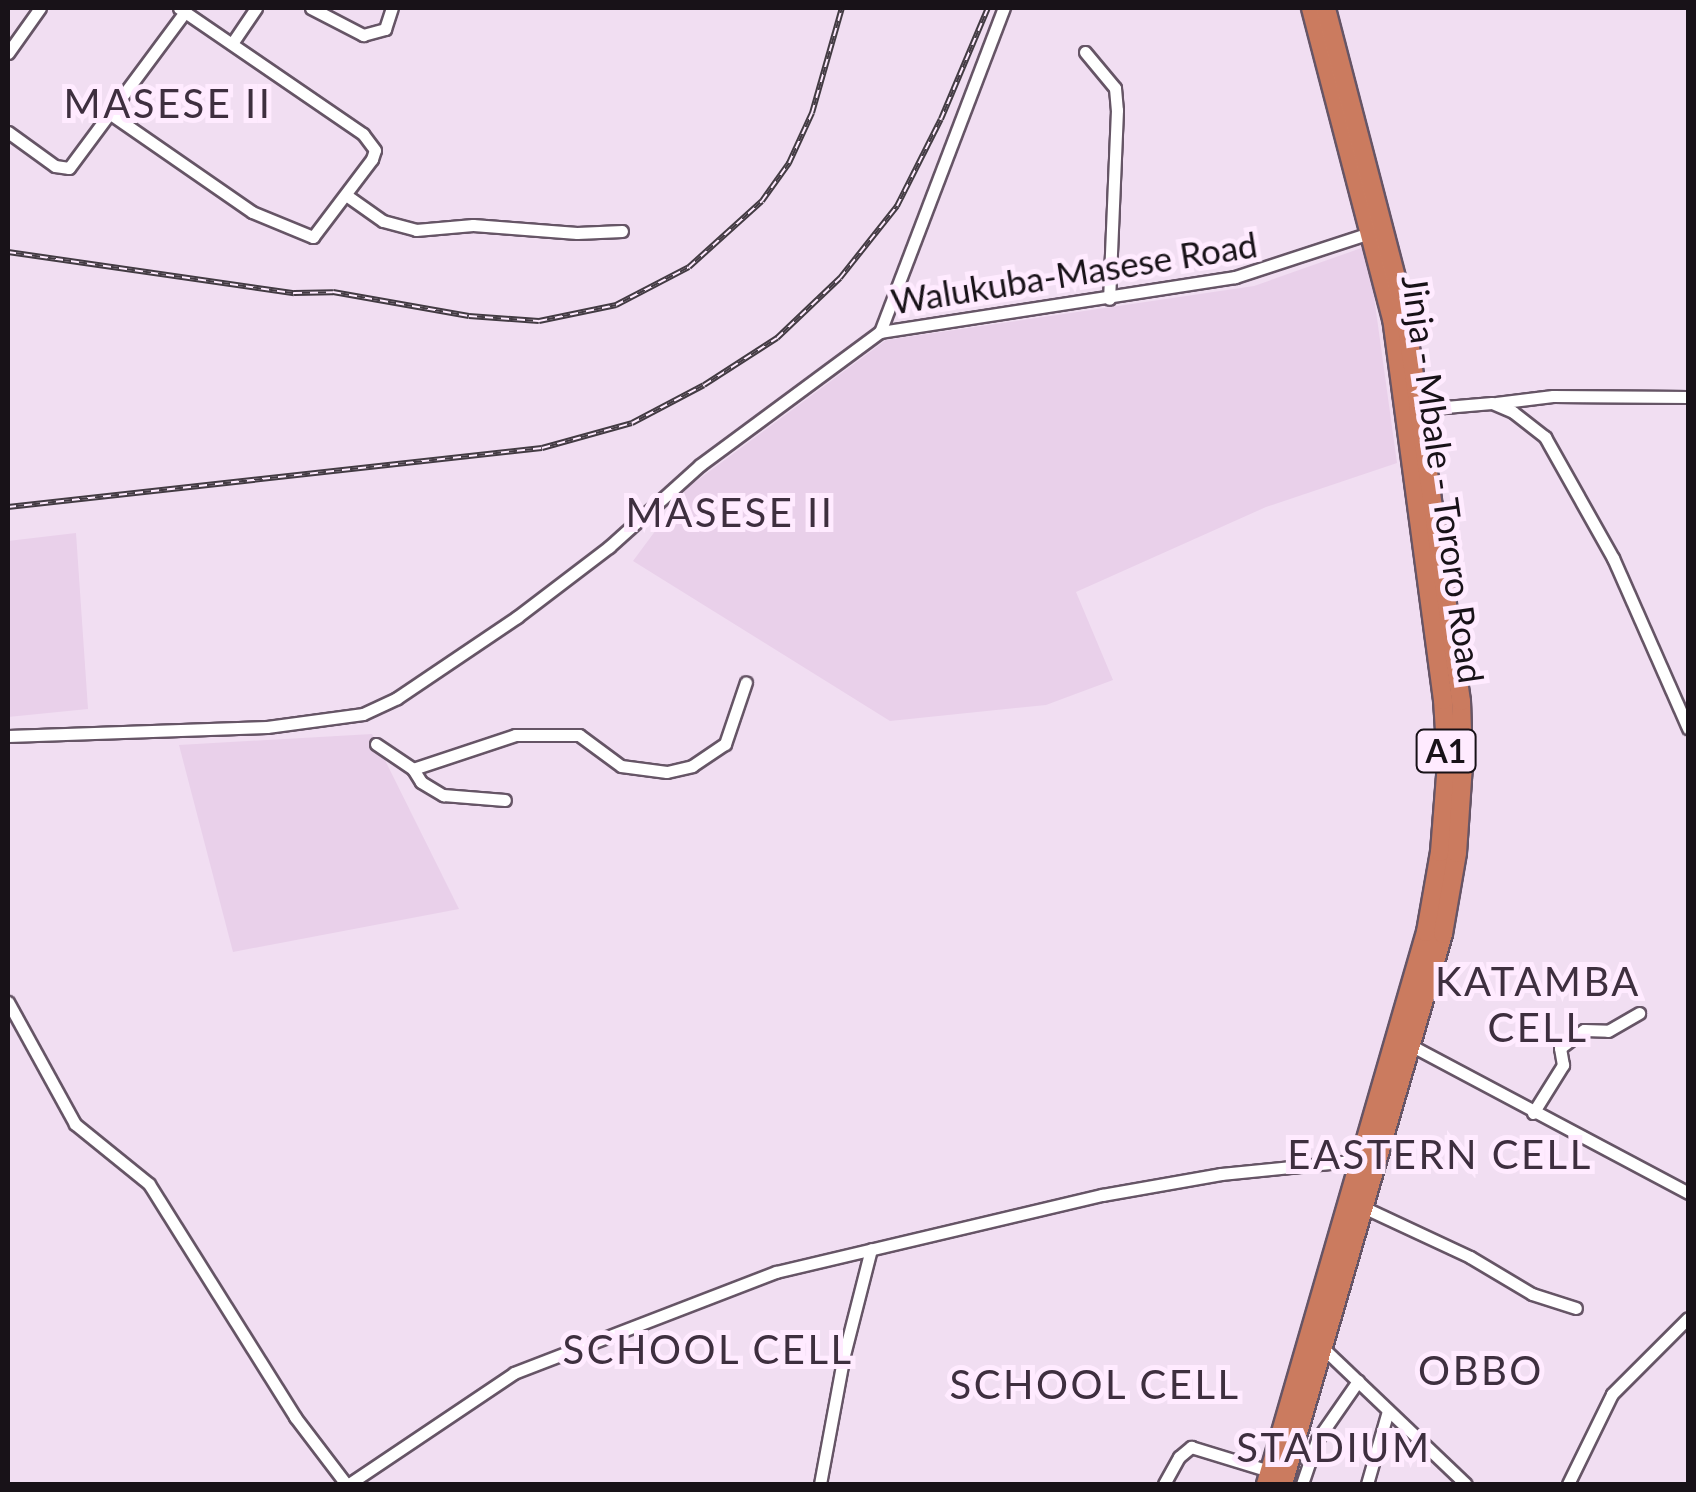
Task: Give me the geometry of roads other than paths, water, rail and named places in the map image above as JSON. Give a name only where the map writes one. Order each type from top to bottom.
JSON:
[{"type":"highway","name":"Jinja - Mbale - Tororo Road","points":[[1273,1480],[1435,894],[1446,763],[1408,412],[1373,232],[1311,8]]},
{"type":"highway","name":"Jinja - Mbale - Tororo Road","points":[[1273,1480],[1322,1348],[1412,1046],[1451,891],[1463,764],[1462,701],[1422,409],[1387,228],[1326,8]]},
{"type":"street","points":[[8,53],[40,8]]},
{"type":"street","points":[[234,42],[256,8]]},
{"type":"street","points":[[311,8],[364,35],[384,28],[392,8]]},
{"type":"street","points":[[880,332],[1004,8]]},
{"type":"street","points":[[8,132],[54,166],[69,168],[112,115],[182,10],[234,42],[371,140],[372,159],[313,238],[252,212],[112,115]]},
{"type":"street","points":[[1085,52],[1115,88],[1108,299]]},
{"type":"street","points":[[346,195],[383,220],[416,230],[473,225],[577,233],[622,230]]},
{"type":"street","name":"Walukuba-Masese Road","points":[[8,736],[268,727],[338,720],[380,708],[517,617],[609,548],[700,464],[880,332],[1108,299],[1274,267],[1373,232]]},
{"type":"street","points":[[1422,409],[1552,396],[1688,397]]},
{"type":"street","points":[[1492,403],[1530,424],[1553,450],[1613,558],[1688,728]]},
{"type":"street","points":[[413,769],[514,734],[556,733],[580,735],[621,766],[668,772],[692,766],[724,744],[746,682]]},
{"type":"street","points":[[376,744],[443,795],[505,800]]},
{"type":"street","points":[[8,1002],[75,1124],[149,1184],[295,1417],[347,1484],[514,1372],[776,1272],[1170,1182],[1362,1160]]},
{"type":"street","points":[[1533,1113],[1562,1065],[1560,1048],[1584,1030],[1608,1031],[1639,1013]]},
{"type":"street","points":[[1412,1046],[1688,1194]]},
{"type":"street","points":[[1363,1207],[1470,1257],[1532,1294],[1576,1308]]},
{"type":"street","points":[[820,1484],[844,1355],[870,1248]]},
{"type":"street","points":[[1568,1484],[1612,1394],[1688,1318]]},
{"type":"street","points":[[1322,1348],[1466,1484]]},
{"type":"street","points":[[1302,1484],[1317,1440],[1358,1381]]},
{"type":"street","points":[[1366,1484],[1388,1410]]},
{"type":"street","points":[[1164,1484],[1179,1457],[1191,1448],[1273,1480]]},
{"type":"railway","points":[[8,252],[294,293],[333,292],[469,316],[539,321],[616,305],[689,267],[762,201],[789,163],[812,113],[842,8]]},
{"type":"railway","points":[[8,507],[542,448],[632,423],[704,385],[777,338],[840,278],[897,206],[941,119],[988,8]]},
{"type":"district","name":"MASESE II","points":[[168,103]]},
{"type":"district","name":"MASESE II","points":[[730,512]]},
{"type":"district","name":"KATAMBA CELL","points":[[1538,1004]]},
{"type":"district","name":"EASTERN CELL","points":[[1440,1154]]},
{"type":"district","name":"SCHOOL CELL","points":[[708,1349]]},
{"type":"district","name":"OBBO","points":[[1481,1370]]},
{"type":"district","name":"SCHOOL CELL","points":[[1095,1384]]},
{"type":"district","name":"STADIUM","points":[[1334,1447]]}]
